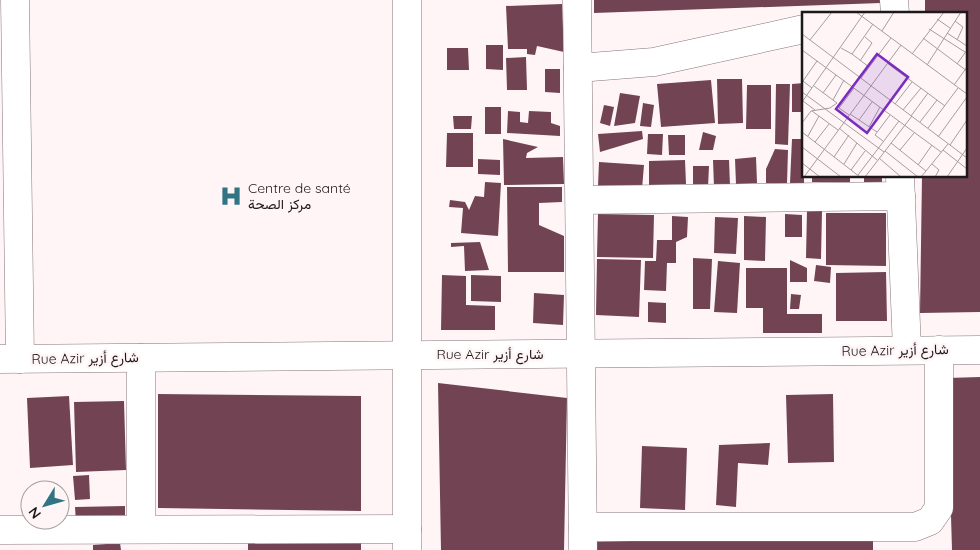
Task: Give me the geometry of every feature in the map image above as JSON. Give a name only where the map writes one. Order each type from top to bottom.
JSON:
[{"type":"street","points":[[10,359],[15,0]]},
{"type":"street","points":[[0,530],[141,529],[224,539],[407,539],[407,0]]},
{"type":"street","points":[[577,0],[583,538],[896,539],[915,527],[930,521],[940,508],[939,350]]},
{"type":"street","points":[[578,68],[654,62],[802,29]]},
{"type":"street","points":[[580,200],[901,186],[907,350]]},
{"type":"street","name":"Rue Azir شارع أزير","points":[[10,359],[980,350]]},
{"type":"street","points":[[141,358],[141,529]]},
{"type":"building","points":[[594,0],[881,0],[881,3],[594,13]]},
{"type":"building","points":[[925,0],[980,0],[980,312],[920,313],[922,178],[968,178],[968,12],[925,12]]},
{"type":"building","points":[[562,4],[564,52],[537,46],[535,55],[527,54],[527,49],[508,49],[506,6]]},
{"type":"building","points":[[486,45],[503,45],[503,70],[486,69]]},
{"type":"building","points":[[447,48],[468,48],[469,70],[447,70]]},
{"type":"building","points":[[526,57],[527,90],[507,90],[506,58]]},
{"type":"building","points":[[545,69],[560,69],[560,93],[545,92]]},
{"type":"building","points":[[717,79],[742,79],[743,123],[718,124]]},
{"type":"building","points":[[711,80],[715,123],[661,127],[657,84]]},
{"type":"building","points":[[802,83],[802,112],[792,112],[792,84]]},
{"type":"building","points":[[776,84],[790,84],[788,145],[775,144]]},
{"type":"building","points":[[747,85],[771,85],[771,129],[746,129]]},
{"type":"building","points":[[620,93],[640,96],[635,123],[614,126]]},
{"type":"building","points":[[643,103],[654,105],[651,127],[640,126]]},
{"type":"building","points":[[604,105],[614,107],[610,126],[600,123]]},
{"type":"building","points":[[485,107],[501,107],[501,134],[485,134]]},
{"type":"building","points":[[508,111],[520,112],[520,122],[528,123],[529,111],[551,112],[551,123],[560,126],[560,136],[507,133]]},
{"type":"building","points":[[453,116],[472,116],[471,129],[454,129]]},
{"type":"building","points":[[642,131],[643,139],[600,152],[598,134]]},
{"type":"building","points":[[703,132],[716,136],[713,150],[699,150]]},
{"type":"building","points":[[447,133],[473,133],[473,167],[446,167]]},
{"type":"building","points":[[648,134],[663,134],[662,155],[647,154]]},
{"type":"building","points":[[668,135],[685,135],[685,155],[669,155]]},
{"type":"building","points":[[503,139],[538,147],[527,153],[526,158],[563,157],[564,184],[504,185]]},
{"type":"building","points":[[792,139],[802,139],[802,178],[804,178],[804,184],[790,183]]},
{"type":"building","points":[[775,149],[788,150],[787,184],[766,183],[766,169]]},
{"type":"building","points":[[756,157],[757,183],[736,184],[735,159]]},
{"type":"building","points":[[478,159],[500,160],[500,175],[478,174]]},
{"type":"building","points":[[685,160],[686,184],[649,185],[649,161]]},
{"type":"building","points":[[713,160],[729,160],[730,186],[714,187]]},
{"type":"building","points":[[599,162],[644,165],[642,189],[598,186]]},
{"type":"building","points":[[693,166],[709,166],[708,187],[693,187]]},
{"type":"building","points":[[812,178],[850,178],[850,182],[812,182]]},
{"type":"building","points":[[864,178],[882,178],[882,189],[864,189]]},
{"type":"building","points":[[485,182],[501,183],[498,236],[461,233],[463,208],[449,207],[450,200],[465,202],[469,210],[475,196],[484,197]]},
{"type":"building","points":[[507,187],[562,187],[562,202],[539,203],[539,225],[564,236],[564,272],[508,272]]},
{"type":"building","points":[[807,210],[822,211],[821,259],[806,258]]},
{"type":"building","points":[[826,213],[886,213],[886,266],[826,265]]},
{"type":"building","points":[[598,214],[654,215],[653,258],[597,257]]},
{"type":"building","points":[[785,214],[802,215],[802,237],[785,237]]},
{"type":"building","points":[[672,216],[688,217],[687,237],[676,242],[676,263],[667,263],[666,291],[644,290],[645,261],[656,261],[657,240],[672,240]]},
{"type":"building","points":[[744,216],[766,217],[765,261],[744,260]]},
{"type":"building","points":[[715,217],[738,218],[736,254],[714,253]]},
{"type":"building","points":[[480,242],[489,270],[465,271],[464,246],[451,247],[451,243]]},
{"type":"building","points":[[693,258],[712,259],[710,309],[693,309]]},
{"type":"building","points":[[597,259],[641,260],[639,317],[596,315]]},
{"type":"building","points":[[790,260],[807,268],[807,282],[790,282]]},
{"type":"building","points":[[718,261],[740,263],[737,313],[714,312]]},
{"type":"building","points":[[816,265],[831,267],[830,283],[814,281]]},
{"type":"building","points":[[746,268],[787,268],[787,314],[822,314],[822,333],[763,333],[763,308],[746,308]]},
{"type":"building","points":[[886,272],[887,321],[836,321],[836,273]]},
{"type":"building","points":[[442,275],[466,276],[466,305],[495,306],[495,330],[441,330]]},
{"type":"building","points":[[471,275],[501,276],[501,302],[471,301]]},
{"type":"building","points":[[534,293],[564,295],[563,325],[533,323]]},
{"type":"building","points":[[791,294],[801,295],[799,309],[790,309]]},
{"type":"building","points":[[648,302],[666,303],[666,323],[648,322]]},
{"type":"building","points":[[980,377],[980,550],[952,550],[947,378]]},
{"type":"building","points":[[438,383],[567,398],[564,550],[441,550]]},
{"type":"building","points":[[158,394],[361,396],[361,511],[158,508]]},
{"type":"building","points":[[833,394],[834,462],[788,463],[786,395]]},
{"type":"building","points":[[69,396],[73,465],[30,468],[27,398]]},
{"type":"building","points":[[124,401],[126,470],[76,472],[74,402]]},
{"type":"building","points":[[770,443],[768,465],[738,463],[736,507],[716,505],[719,445]]},
{"type":"building","points":[[642,446],[687,448],[685,510],[640,508]]},
{"type":"building","points":[[89,475],[90,499],[75,500],[73,476]]},
{"type":"building","points":[[125,506],[125,522],[76,523],[75,507]]},
{"type":"building","points":[[873,535],[873,550],[589,550],[589,542]]},
{"type":"building","points":[[248,541],[361,542],[361,550],[248,550]]},
{"type":"building","points":[[120,543],[121,550],[93,550],[93,545]]},
{"type":"place","name":"Centre de santé مركز الصحة","points":[[231,196]]}]
